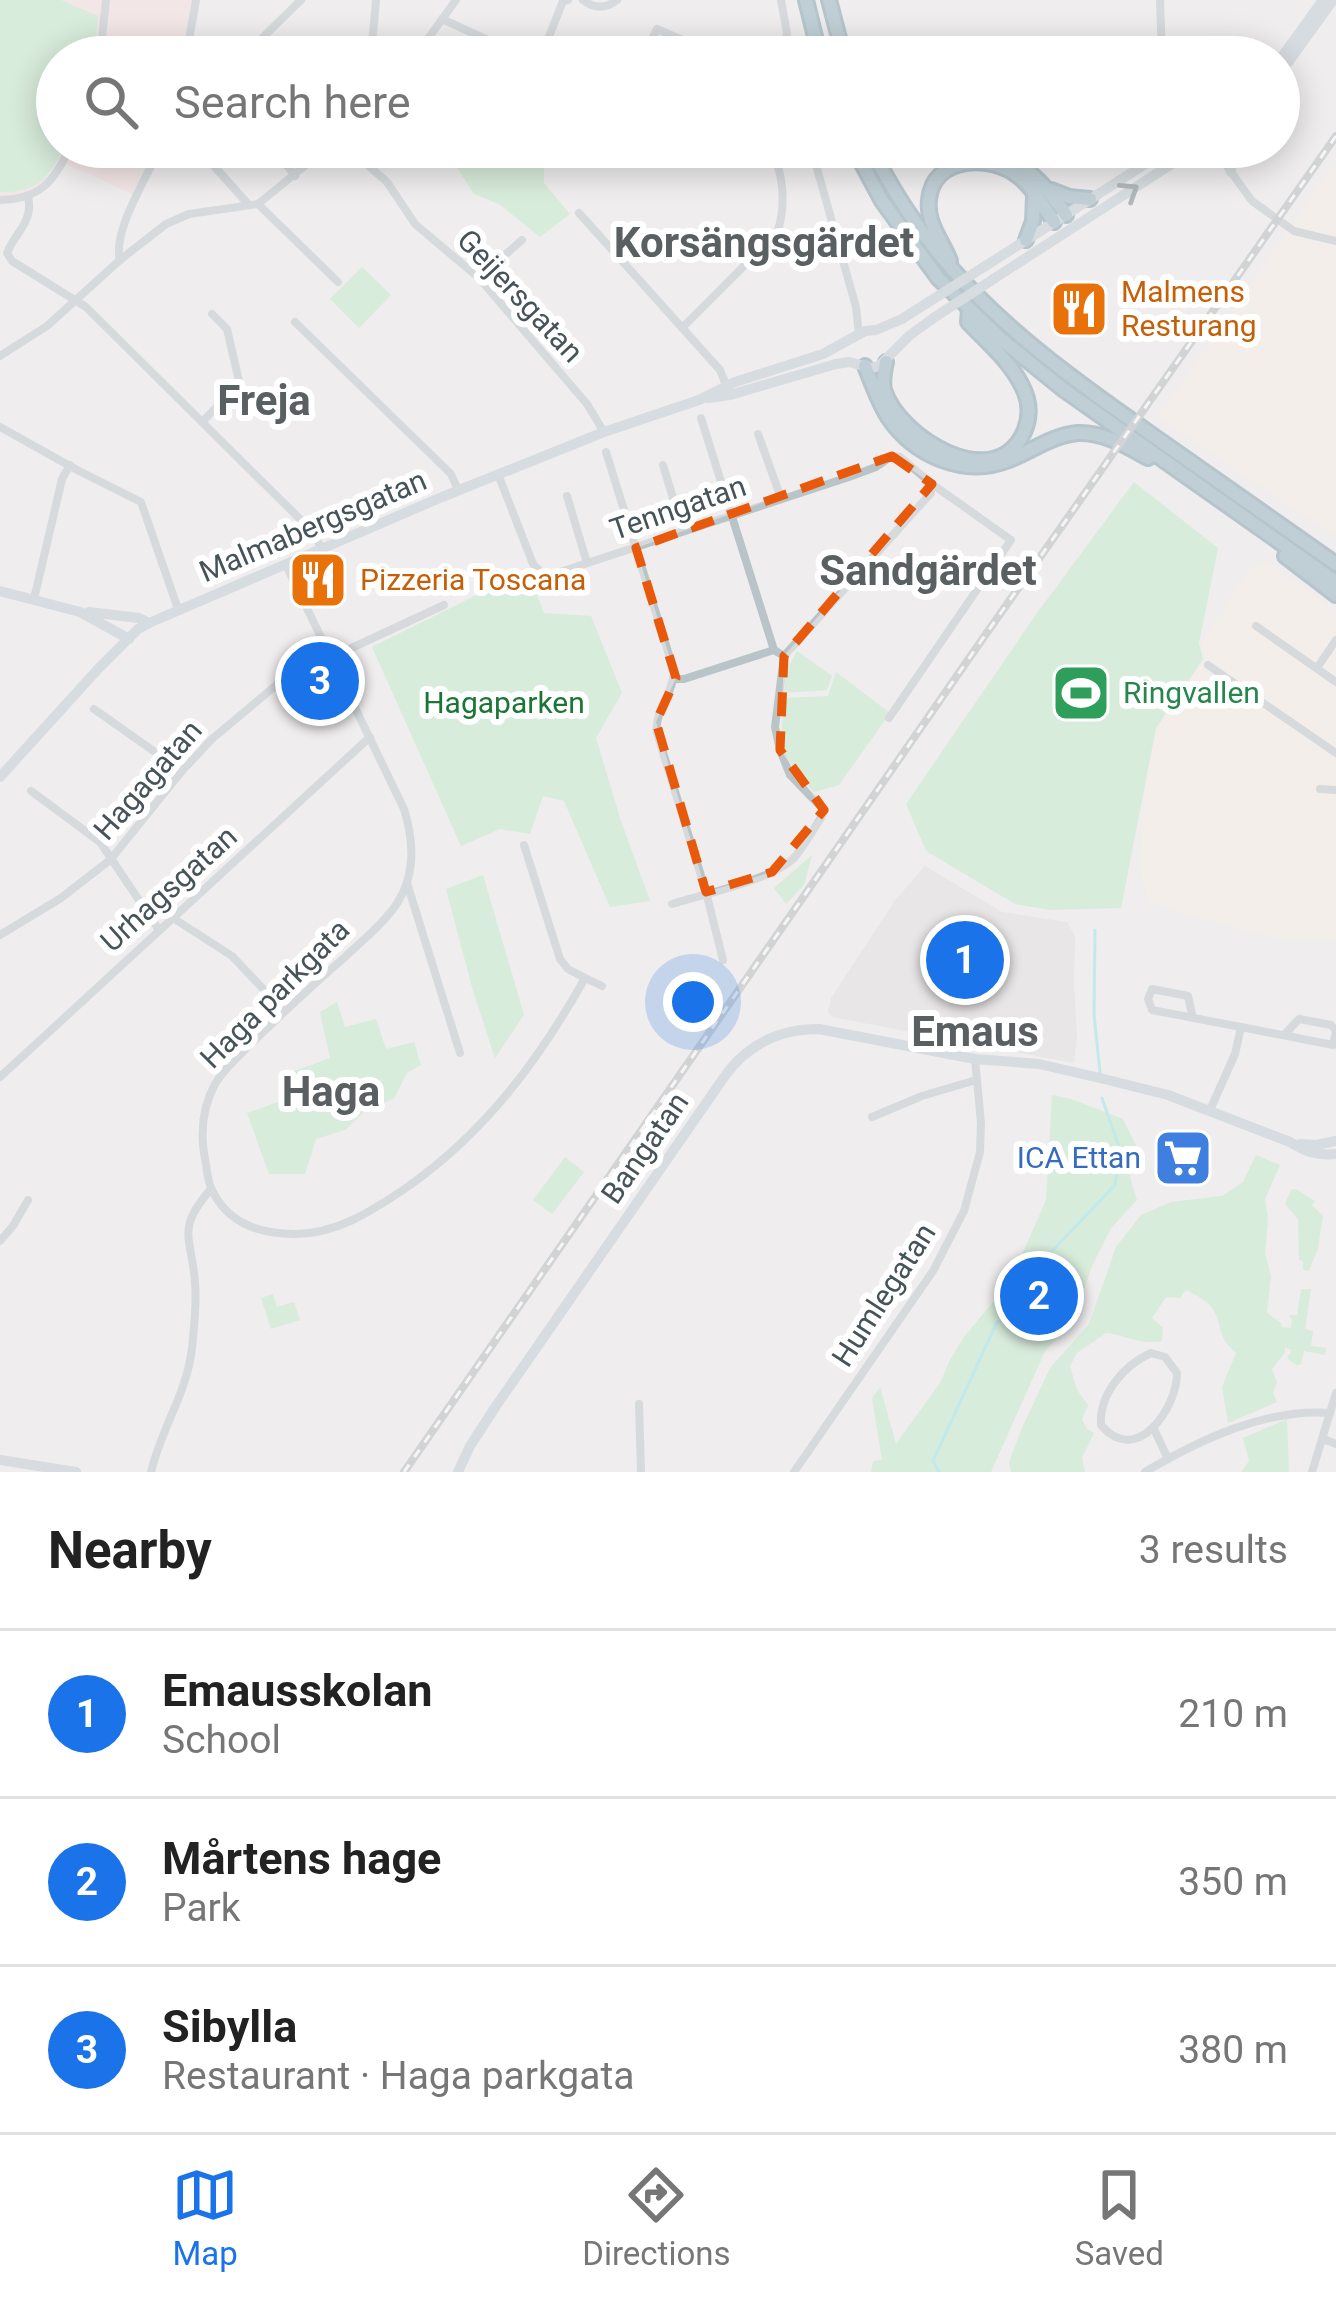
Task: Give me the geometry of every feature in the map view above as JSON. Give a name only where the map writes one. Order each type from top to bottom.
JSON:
[{"type":"highway","points":[[806,0],[815,36]]},
{"type":"highway","points":[[825,0],[834,36]]},
{"type":"highway","points":[[865,168],[897,224],[938,278],[1026,361],[1336,582]]},
{"type":"highway","points":[[882,168],[950,268],[986,308],[1040,354],[1336,564]]},
{"type":"highway","points":[[950,268],[950,257],[929,215],[931,190],[953,168]]},
{"type":"highway","points":[[1001,168],[1040,192],[1090,199]]},
{"type":"highway","points":[[1024,168],[1064,224]]},
{"type":"highway","points":[[1026,240],[1040,192]]},
{"type":"highway","points":[[888,357],[884,390],[901,418],[921,437],[952,456],[967,459],[1006,452],[1024,431],[1029,404],[1016,376],[968,322],[968,309]]},
{"type":"highway","points":[[863,365],[898,430],[952,464],[996,465],[1079,433],[1106,437],[1166,462]]},
{"type":"highway","points":[[1277,523],[1336,552]]},
{"type":"highway","points":[[1260,529],[1275,548],[1336,595]]},
{"type":"main road","points":[[1297,36],[1323,0]]},
{"type":"main road","points":[[1300,46],[1333,0]]},
{"type":"main road","points":[[1139,168],[1090,199],[1064,224],[995,278],[934,317],[872,368],[854,356],[858,336],[902,319],[1026,240],[1064,224],[1162,168]]},
{"type":"main road","points":[[1229,168],[1231,172]]},
{"type":"main road","points":[[874,330],[890,341],[888,357]]},
{"type":"main road","name":"Malmabergsgatan","points":[[0,777],[129,638],[149,623],[458,490],[604,431],[824,354],[858,336]]},
{"type":"main road","name":"Malmabergsgatan","points":[[728,390],[836,364],[863,365]]},
{"type":"main road","points":[[0,591],[80,612],[149,623]]},
{"type":"main road","points":[[80,612],[129,638]]},
{"type":"main road","name":"Bangatan","points":[[458,1472],[496,1406],[741,1055],[780,1033],[819,1029],[975,1059],[1039,1064],[1168,1095],[1317,1155],[1336,1154]]},
{"type":"main road","points":[[1290,1142],[1336,1141]]},
{"type":"main road","points":[[0,1460],[76,1472]]},
{"type":"street","points":[[102,36],[106,0]]},
{"type":"street","points":[[189,36],[196,0]]},
{"type":"street","points":[[264,36],[301,0]]},
{"type":"street","points":[[373,36],[376,0]]},
{"type":"street","points":[[430,36],[456,0]]},
{"type":"street","points":[[549,36],[563,1],[568,0]]},
{"type":"street","points":[[583,0],[602,7],[617,0]]},
{"type":"street","points":[[781,0],[786,36]]},
{"type":"street","points":[[1160,0],[1161,36]]},
{"type":"street","points":[[442,19],[479,36]]},
{"type":"street","points":[[0,200],[28,197],[51,180],[58,168]]},
{"type":"street","points":[[120,260],[120,232],[150,168]]},
{"type":"street","points":[[218,168],[338,282]]},
{"type":"street","points":[[289,168],[295,176]]},
{"type":"street","points":[[0,356],[47,326],[120,260],[178,217],[253,204],[304,168]]},
{"type":"street","name":"Geijersgatan","points":[[371,168],[387,182],[416,224],[479,278],[587,404],[604,431]]},
{"type":"street","points":[[682,328],[777,233],[781,180],[776,168]]},
{"type":"street","points":[[817,168],[856,307],[858,336]]},
{"type":"street","points":[[1231,172],[1252,200],[1294,231],[1336,241]]},
{"type":"street","points":[[28,197],[28,220],[7,253],[12,261],[86,307],[314,533],[322,550]]},
{"type":"street","points":[[578,213],[720,370],[728,390]]},
{"type":"street","points":[[479,278],[522,240]]},
{"type":"street","points":[[856,307],[874,330]]},
{"type":"street","points":[[203,421],[239,381],[227,329],[212,314]]},
{"type":"street","points":[[296,322],[451,474],[458,490]]},
{"type":"street","points":[[701,418],[774,650],[784,656]]},
{"type":"street","points":[[0,427],[141,502],[178,609]]},
{"type":"street","points":[[758,434],[782,498]]},
{"type":"street","points":[[606,452],[675,679],[656,722],[723,960]]},
{"type":"street","name":"Tenngatan","points":[[498,475],[533,564],[551,575],[849,477],[892,456],[932,484]]},
{"type":"street","points":[[34,599],[62,479],[70,465]]},
{"type":"street","points":[[663,465],[683,531]]},
{"type":"street","points":[[672,904],[783,867],[824,811],[790,775],[779,750],[775,727],[784,656],[931,493],[932,484],[1011,540],[889,718]]},
{"type":"street","points":[[567,496],[587,563]]},
{"type":"street","points":[[286,565],[404,809],[412,851],[407,882],[460,1053]]},
{"type":"street","points":[[330,658],[444,605]]},
{"type":"street","points":[[1256,626],[1336,682]]},
{"type":"street","points":[[1317,668],[1336,640]]},
{"type":"street","name":"Hagagatan","points":[[0,935],[61,898],[110,860],[222,730],[324,646]]},
{"type":"street","points":[[675,679],[774,650]]},
{"type":"street","points":[[1208,665],[1336,753]]},
{"type":"street","points":[[94,709],[182,771]]},
{"type":"street","name":"Urhagsgatan","points":[[0,1077],[370,737]]},
{"type":"street","points":[[1320,789],[1336,790]]},
{"type":"street","points":[[31,791],[100,842],[159,930]]},
{"type":"street","points":[[524,845],[560,958],[568,969],[602,986]]},
{"type":"street","name":"Haga parkgata","points":[[211,1189],[202,1126],[212,1091],[225,1070],[382,924],[407,882]]},
{"type":"street","points":[[173,918],[232,956],[284,1012]]},
{"type":"street","points":[[152,1472],[188,1370],[195,1321],[187,1235],[191,1214],[211,1189],[239,1223],[269,1233],[320,1231],[377,1208],[432,1169],[485,1122],[530,1069],[585,978]]},
{"type":"street","points":[[1192,1018],[1188,995],[1153,989],[1148,999],[1152,1010],[1192,1018],[1284,1035],[1333,1045],[1336,1031],[1331,1025],[1299,1019],[1284,1035]]},
{"type":"street","points":[[1210,1110],[1241,1027]]},
{"type":"street","name":"Humlegatan","points":[[794,1472],[933,1270],[964,1211],[978,1166],[981,1123],[975,1059]]},
{"type":"street","points":[[872,1117],[976,1080]]},
{"type":"street","points":[[0,1241],[28,1200]]},
{"type":"street","points":[[1151,1353],[1165,1358],[1178,1379],[1154,1429],[1120,1439],[1101,1425],[1100,1413],[1115,1382],[1131,1364],[1151,1353]]},
{"type":"street","points":[[1316,1471],[1336,1393]]},
{"type":"street","points":[[639,1403],[641,1472]]},
{"type":"street","points":[[1145,1472],[1265,1419],[1330,1413]]},
{"type":"street","points":[[1154,1429],[1168,1459]]},
{"type":"street","points":[[1324,1438],[1336,1444]]},
{"type":"highlighted area","points":[[892,456],[932,484],[784,656],[780,750],[824,810],[772,872],[706,892],[656,722],[676,678],[636,548]]},
{"type":"shaded area","points":[[0,0],[195,0],[187,36],[36,36],[36,168],[52,168],[32,200],[0,202]]},
{"type":"shaded area","points":[[1336,162],[1336,537],[1157,418]]},
{"type":"shaded area","points":[[76,168],[145,168],[132,194]]},
{"type":"shaded area","points":[[1267,561],[1336,612],[1336,941],[1252,933],[1149,903],[1139,867],[1147,777],[1157,728],[1205,659],[1201,644],[1253,565]]},
{"type":"shaded area","points":[[925,866],[1002,912],[1067,922],[1075,937],[1074,1063],[832,1017],[828,1012],[831,998],[896,899]]},
{"type":"green space","points":[[0,0],[61,0],[98,16],[97,36],[36,36],[36,168],[53,168],[33,187],[0,192]]},
{"type":"green space","points":[[457,168],[544,168],[544,183],[570,214],[540,237],[499,204],[474,194]]},
{"type":"green space","points":[[362,267],[391,295],[359,328],[330,299]]},
{"type":"green space","name":"Ringvallen","points":[[1134,482],[1218,548],[1199,643],[1203,659],[1156,728],[1121,908],[1050,910],[1015,904],[926,851],[906,804]]},
{"type":"green space","name":"Hagaparken","points":[[527,570],[544,613],[591,616],[622,693],[596,738],[650,901],[610,907],[564,801],[543,796],[530,834],[500,829],[461,846],[372,647]]},
{"type":"green space","points":[[797,651],[832,676],[827,690],[784,693],[786,671]]},
{"type":"green space","points":[[836,672],[890,713],[839,785],[814,792],[785,750],[783,698],[828,696]]},
{"type":"green space","points":[[812,855],[804,885],[786,904],[774,888]]},
{"type":"green space","points":[[483,875],[524,1015],[495,1058],[446,889]]},
{"type":"green space","points":[[337,1002],[345,1027],[376,1019],[386,1049],[414,1042],[421,1065],[407,1073],[394,1099],[369,1107],[345,1130],[316,1139],[305,1174],[269,1174],[247,1113],[286,1099],[284,1075],[330,1058],[320,1012]]},
{"type":"green space","points":[[1052,1095],[1123,1119],[1137,1147],[1130,1177],[1137,1200],[1111,1228],[1074,1320],[1045,1351],[991,1472],[871,1472],[873,1461],[882,1460],[872,1398],[880,1387],[896,1444],[940,1383],[964,1337],[1011,1280],[1046,1200]]},
{"type":"green space","points":[[1256,1155],[1280,1165],[1265,1199],[1265,1253],[1271,1276],[1267,1313],[1282,1327],[1291,1328],[1289,1315],[1297,1315],[1301,1289],[1311,1289],[1305,1329],[1313,1331],[1311,1346],[1326,1348],[1325,1355],[1304,1351],[1301,1364],[1296,1365],[1287,1358],[1292,1350],[1285,1347],[1272,1369],[1277,1402],[1228,1423],[1222,1387],[1236,1353],[1227,1344],[1210,1305],[1186,1290],[1180,1298],[1166,1297],[1152,1318],[1163,1328],[1162,1341],[1106,1333],[1077,1353],[1070,1366],[1077,1390],[1088,1405],[1082,1419],[1094,1433],[1082,1458],[1085,1472],[1011,1472],[1009,1462],[1050,1368],[1089,1324],[1116,1247],[1141,1215],[1171,1202],[1222,1196],[1243,1182]]},
{"type":"green space","points":[[565,1157],[584,1172],[552,1214],[533,1200]]},
{"type":"green space","points":[[1296,1189],[1315,1201],[1312,1205],[1323,1216],[1309,1271],[1303,1270],[1299,1260],[1298,1219],[1285,1204]]},
{"type":"green space","points":[[273,1294],[277,1307],[294,1302],[300,1320],[271,1329],[261,1298]]},
{"type":"green space","points":[[1287,1419],[1289,1472],[1241,1472],[1249,1461],[1243,1438]]},
{"type":"waterway","points":[[1095,930],[1094,1015],[1100,1072]]},
{"type":"waterway","points":[[939,1472],[933,1461],[997,1322],[1030,1313],[1037,1267],[1115,1185],[1120,1150],[1102,1098]]},
{"type":"railway","points":[[404,1472],[1336,136]]},
{"type":"place","name":"Malmens Resturang","points":[[1079,309]]},
{"type":"place","name":"Pizzeria Toscana","points":[[318,580]]},
{"type":"place","name":"Sibylla","points":[[320,681]]},
{"type":"place","name":"Ringvallen","points":[[1081,693]]},
{"type":"place","name":"Emausskolan","points":[[965,960]]},
{"type":"place","name":"ICA Ettan","points":[[1183,1158]]},
{"type":"place","name":"Mårtens hage","points":[[1039,1296]]},
{"type":"district","name":"Korsängsgärdet","points":[[764,242]]},
{"type":"district","name":"Freja","points":[[264,400]]},
{"type":"district","name":"Sandgärdet","points":[[928,570]]},
{"type":"district","name":"Emaus","points":[[975,1031]]},
{"type":"district","name":"Haga","points":[[331,1091]]}]
